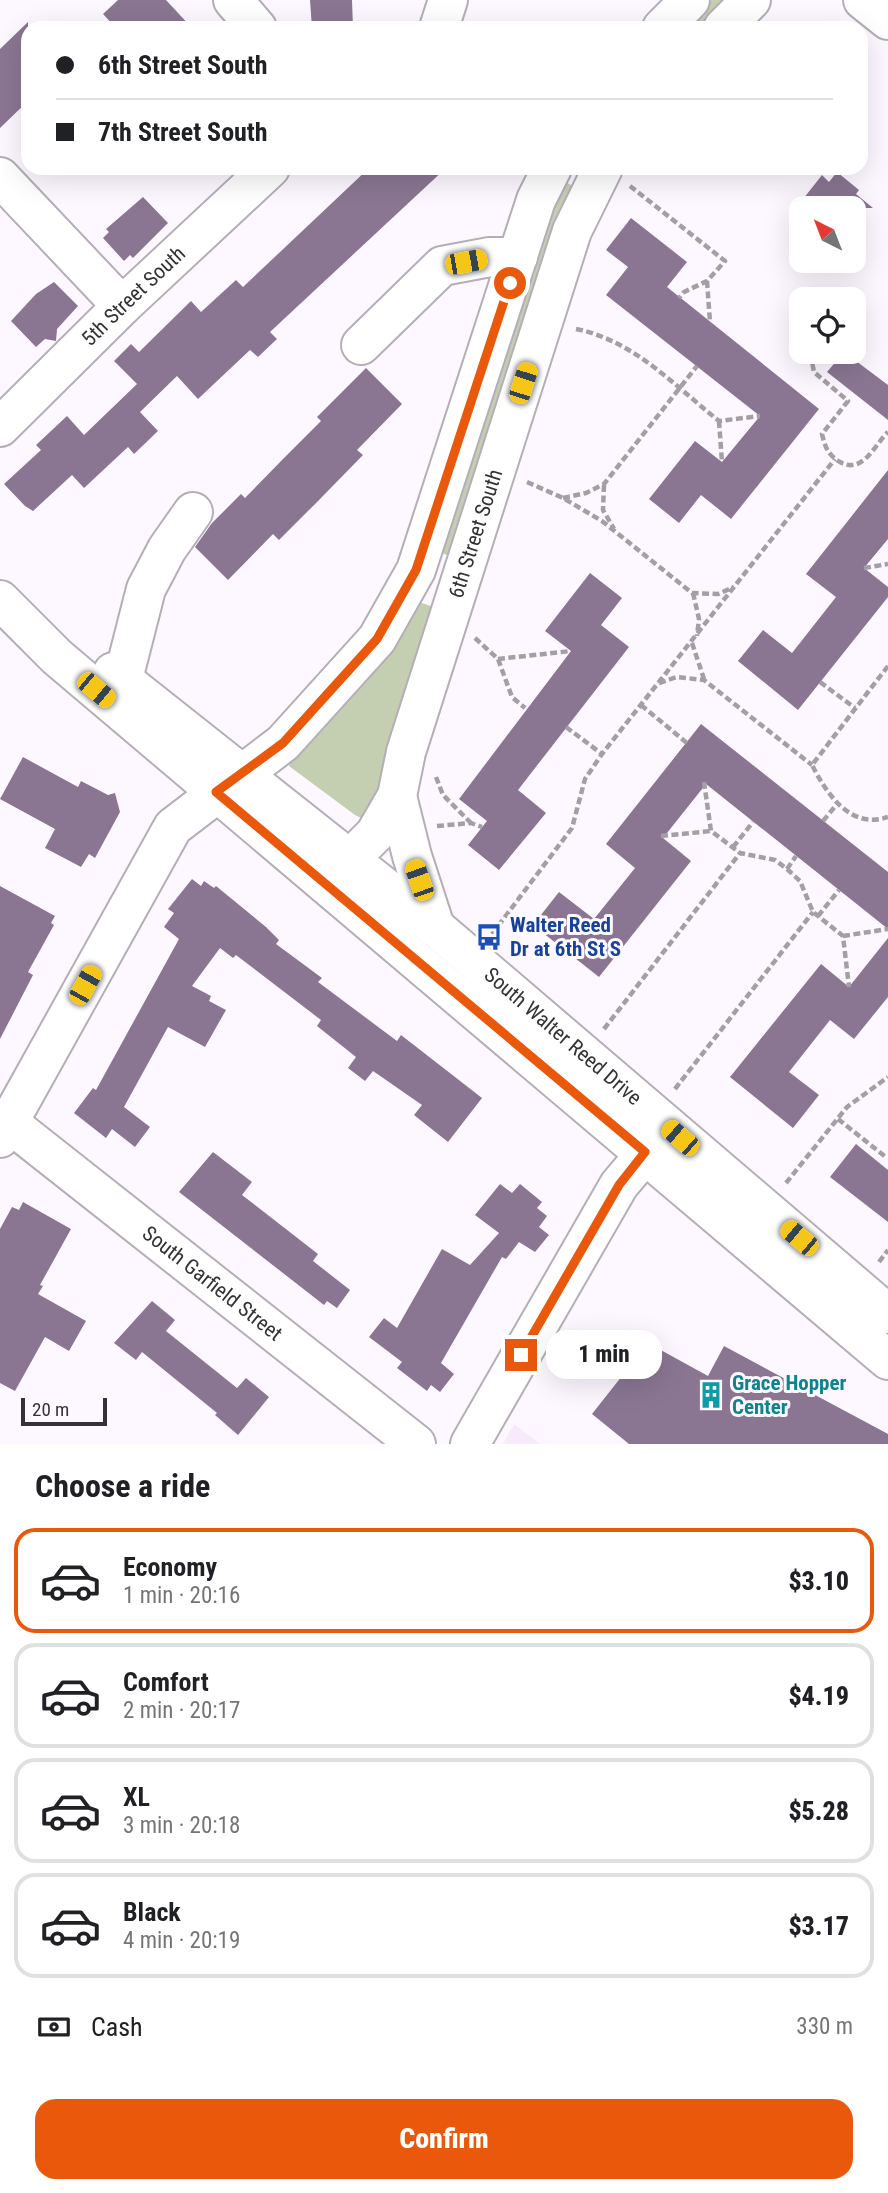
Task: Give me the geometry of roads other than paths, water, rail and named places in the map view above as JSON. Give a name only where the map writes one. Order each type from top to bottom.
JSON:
[{"type":"street","points":[[233,0],[251,21]]},
{"type":"street","points":[[441,21],[448,0]]},
{"type":"street","points":[[669,21],[690,0]]},
{"type":"street","points":[[730,21],[751,0]]},
{"type":"street","points":[[863,0],[888,20]]},
{"type":"street","name":"5th Street South","points":[[0,427],[122,306],[262,175]]},
{"type":"street","name":"6th Street South","points":[[4,1131],[173,827],[283,743],[377,639],[416,570],[536,200],[548,175]]},
{"type":"street","name":"6th Street South","points":[[337,871],[375,834],[397,796],[406,751],[572,231],[615,175]]},
{"type":"street","points":[[0,177],[122,306]]},
{"type":"street","points":[[361,345],[442,266],[490,257],[518,257]]},
{"type":"street","points":[[122,679],[146,589],[167,549],[193,512]]},
{"type":"street","points":[[416,570],[458,586]]},
{"type":"street","name":"South Walter Reed Drive","points":[[0,588],[122,679],[229,782]]},
{"type":"street","name":"South Walter Reed Drive","points":[[0,600],[57,657],[229,782],[657,1139],[888,1314]]},
{"type":"street","points":[[397,796],[411,856],[435,928]]},
{"type":"street","name":"South Walter Reed Drive","points":[[337,871],[435,928],[888,1360]]},
{"type":"street","name":"South Garfield Street","points":[[4,1131],[416,1444]]},
{"type":"street","points":[[470,1444],[614,1192],[657,1139]]},
{"type":"place","name":"Walter Reed Dr at 6th St S","points":[[489,937]]},
{"type":"place","name":"Grace Hopper Center","points":[[711,1395]]}]
